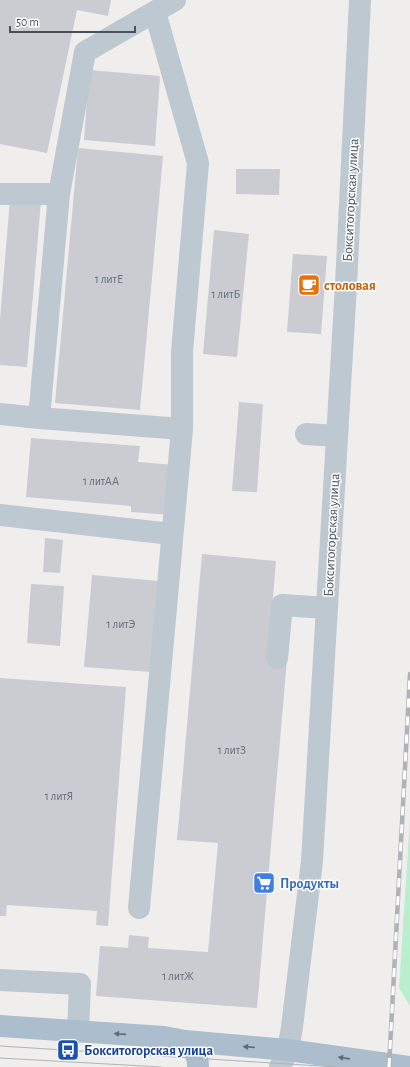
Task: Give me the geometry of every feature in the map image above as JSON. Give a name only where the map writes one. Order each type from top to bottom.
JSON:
[{"type":"main road","points":[[0,1026],[164,1037],[284,1059],[410,1067]]},
{"type":"main road","points":[[185,1041],[193,1048],[198,1058],[198,1067]]},
{"type":"street","points":[[39,418],[58,194],[85,52],[176,0]]},
{"type":"street","name":"Бокситогорская улица","points":[[284,1059],[312,861],[337,436],[360,0]]},
{"type":"street","points":[[139,908],[182,429],[182,352],[198,163],[155,12]]},
{"type":"street","points":[[0,194],[58,194]]},
{"type":"street","points":[[0,414],[182,429]]},
{"type":"street","points":[[306,434],[337,436]]},
{"type":"street","points":[[0,515],[172,534]]},
{"type":"street","points":[[277,658],[282,604],[327,608]]},
{"type":"street","points":[[0,980],[80,984],[78,1032]]},
{"type":"green space","points":[[410,818],[410,1006],[399,988]]},
{"type":"building","points":[[0,0],[111,0],[108,16],[77,10],[47,153],[0,144]]},
{"type":"building","points":[[89,70],[160,76],[155,146],[84,140]]},
{"type":"building","points":[[78,148],[163,156],[140,410],[55,403]]},
{"type":"building","points":[[236,169],[280,169],[279,195],[236,194]]},
{"type":"building","points":[[10,199],[41,201],[27,367],[0,365],[0,319]]},
{"type":"building","points":[[214,230],[249,234],[237,357],[203,354]]},
{"type":"building","points":[[293,254],[327,256],[321,334],[287,332]]},
{"type":"building","points":[[239,402],[263,404],[257,492],[232,491]]},
{"type":"building","points":[[31,438],[140,446],[138,462],[176,465],[172,515],[131,512],[131,506],[26,497]]},
{"type":"building","points":[[45,538],[63,540],[60,573],[43,572]]},
{"type":"building","points":[[202,554],[276,561],[268,657],[287,659],[257,1008],[96,996],[100,946],[128,948],[129,935],[149,937],[148,948],[208,952],[218,843],[177,840]]},
{"type":"building","points":[[92,575],[159,581],[151,672],[84,667]]},
{"type":"building","points":[[31,584],[64,586],[60,646],[27,643]]},
{"type":"building","points":[[0,678],[126,687],[108,926],[96,925],[97,911],[7,905],[6,916],[0,916]]},
{"type":"tram line","points":[[0,1046],[336,1067]]},
{"type":"tram line","points":[[0,1058],[161,1067]]},
{"type":"railway","points":[[389,1067],[410,674]]},
{"type":"place","name":"столовая","points":[[309,285]]},
{"type":"place","name":"Продукты","points":[[264,883]]},
{"type":"place","name":"Бокситогорская улица","points":[[68,1050]]}]
